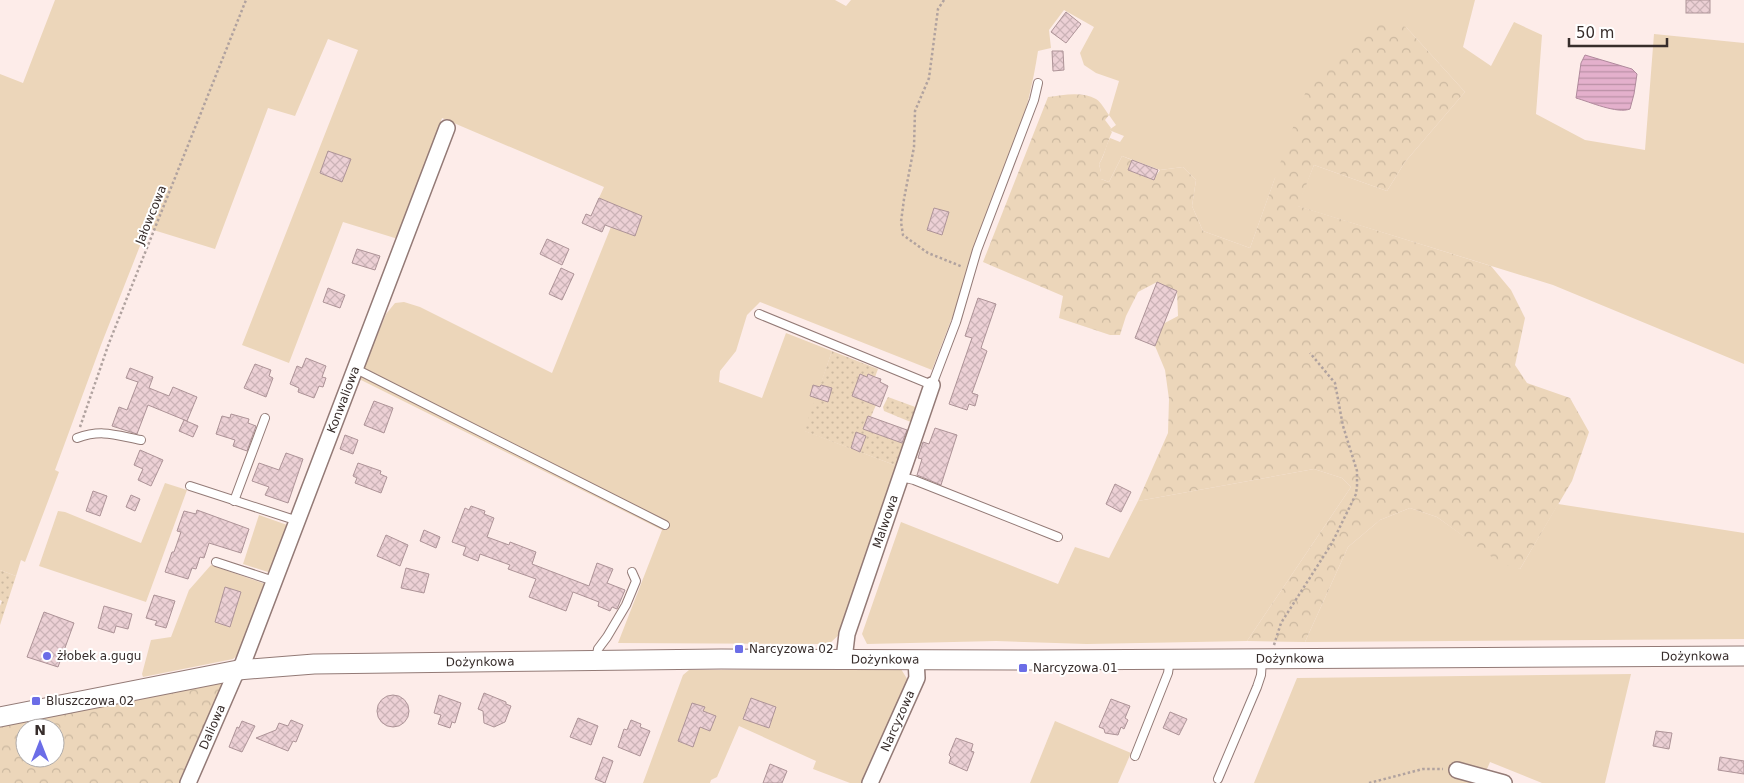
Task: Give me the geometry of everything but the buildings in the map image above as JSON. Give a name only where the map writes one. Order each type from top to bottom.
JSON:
[{"type":"street","name":"Konwaliowa","points":[[238,670],[243,663],[448,128]]},
{"type":"street","name":"Malwowa","points":[[844,659],[848,634],[932,385]]},
{"type":"street","name":"Dożynkowa","points":[[0,717],[238,670],[314,664],[596,660],[1744,656]]},
{"type":"street","name":"Narcyzowa","points":[[870,783],[917,678],[916,659]]},
{"type":"street","name":"Daliowa","points":[[188,783],[238,670]]},
{"type":"street","points":[[1457,770],[1504,783]]},
{"type":"lane","points":[[759,314],[932,385],[956,322],[977,250],[1034,100],[1038,83]]},
{"type":"lane","points":[[356,369],[665,525]]},
{"type":"lane","points":[[234,501],[265,418]]},
{"type":"lane","points":[[77,438],[94,433],[104,433],[140,440]]},
{"type":"lane","points":[[901,477],[914,480],[1058,537]]},
{"type":"lane","points":[[190,486],[298,521]]},
{"type":"lane","points":[[216,562],[274,582]]},
{"type":"lane","points":[[596,660],[598,649],[607,637],[632,592],[636,581],[632,572]]},
{"type":"lane","points":[[1136,756],[1168,673],[1170,659]]},
{"type":"lane","points":[[1218,779],[1267,659]]},
{"type":"path","name":"Jałowcowa","points":[[77,438],[109,343],[246,0]]},
{"type":"path","points":[[944,0],[938,9],[929,78],[915,111],[914,147],[901,222],[903,235],[928,253],[971,271]]},
{"type":"path","points":[[1267,659],[1281,622],[1332,543],[1356,494],[1357,471],[1343,426],[1335,383],[1310,353]]},
{"type":"path","points":[[1369,783],[1423,769],[1457,770]]},
{"type":"green space","points":[[55,0],[835,0],[846,6],[851,0],[1475,0],[1463,47],[1491,66],[1514,22],[1542,35],[1536,114],[1585,140],[1645,150],[1654,34],[1744,43],[1744,364],[1553,285],[1297,206],[1314,165],[1387,191],[1405,162],[1465,92],[1406,27],[1275,178],[1250,248],[1203,231],[1192,206],[1196,180],[1183,167],[1160,170],[1122,156],[1109,182],[1101,179],[1099,164],[1110,138],[1120,142],[1124,136],[1109,130],[1116,125],[1109,115],[1119,81],[1096,73],[1084,65],[1080,53],[1094,27],[1064,10],[1049,30],[1051,48],[1038,51],[1030,95],[1011,158],[932,370],[760,302],[747,315],[736,351],[720,371],[719,382],[762,398],[786,333],[832,351],[805,431],[897,466],[842,632],[829,644],[618,643],[662,530],[359,379],[386,314],[395,303],[404,302],[420,307],[552,373],[619,207],[599,198],[604,187],[442,118],[398,239],[343,222],[289,363],[242,345],[358,50],[328,39],[295,116],[268,108],[215,249],[147,228],[55,470],[59,472],[25,562],[21,560],[16,576],[0,570],[0,74],[23,83]]},
{"type":"green space","points":[[1376,20],[1406,27],[1465,92],[1405,162],[1387,191],[1314,165],[1298,206],[1491,266],[1511,290],[1525,318],[1515,365],[1527,383],[1570,398],[1589,432],[1572,481],[1520,569],[1500,563],[1437,517],[1410,508],[1380,520],[1348,547],[1305,642],[1247,641],[1351,487],[1342,478],[1314,469],[1138,501],[1168,433],[1169,399],[1165,370],[1155,346],[1161,325],[1178,316],[1177,291],[1157,282],[1138,292],[1126,316],[1120,335],[1110,335],[1059,318],[1063,296],[983,262],[1048,97],[1072,94],[1085,95],[1096,99],[1109,115],[1105,120],[1112,132],[1099,164],[1101,179],[1109,182],[1122,156],[1132,160],[1128,170],[1153,180],[1160,170],[1183,167],[1196,180],[1192,206],[1203,231],[1250,248],[1307,88]]},
{"type":"green space","points":[[832,351],[878,369],[875,377],[868,374],[867,377],[860,375],[852,396],[876,405],[869,421],[869,430],[905,444],[897,466],[804,431]]},
{"type":"green space","points":[[888,397],[918,408],[913,423],[884,411],[883,407]]},
{"type":"green space","points":[[1314,469],[1342,478],[1351,487],[1247,641],[1087,644],[996,641],[867,644],[862,634],[901,522],[1058,584],[1075,547],[1109,558],[1138,501]]},
{"type":"green space","points":[[165,483],[187,490],[146,602],[39,566],[58,511],[65,512],[141,543]]},
{"type":"green space","points":[[1558,504],[1744,533],[1744,639],[1305,642],[1348,547],[1380,520],[1410,508],[1437,517],[1465,537],[1520,569]]},
{"type":"green space","points":[[259,515],[290,526],[271,573],[243,564]]},
{"type":"green space","points":[[211,565],[268,585],[243,651],[233,659],[143,677],[142,674],[151,640],[171,637],[189,590]]},
{"type":"green space","points":[[0,570],[16,576],[0,625],[0,606],[2,601],[0,600]]},
{"type":"green space","points":[[901,669],[909,682],[864,783],[850,783],[813,769],[816,761],[739,726],[717,777],[711,780],[710,783],[643,783],[683,675],[689,670]]},
{"type":"green space","points":[[1631,674],[1605,783],[1542,783],[1490,762],[1481,783],[1254,783],[1297,678]]},
{"type":"green space","points":[[230,680],[183,783],[0,783],[0,726],[15,723],[15,768],[65,768],[65,718],[40,718]]},
{"type":"green space","points":[[1055,721],[1131,753],[1118,783],[1030,783]]},
{"type":"shaded area","points":[[1585,55],[1632,69],[1637,74],[1630,109],[1611,109],[1576,98],[1581,63]]},
{"type":"place","name":"Narcyzowa 02","points":[[739,649]]},
{"type":"place","name":"żłobek a.gugu","points":[[47,656]]},
{"type":"place","name":"Narcyzowa 01","points":[[1023,668]]},
{"type":"place","name":"Bluszczowa 02","points":[[36,701]]}]
